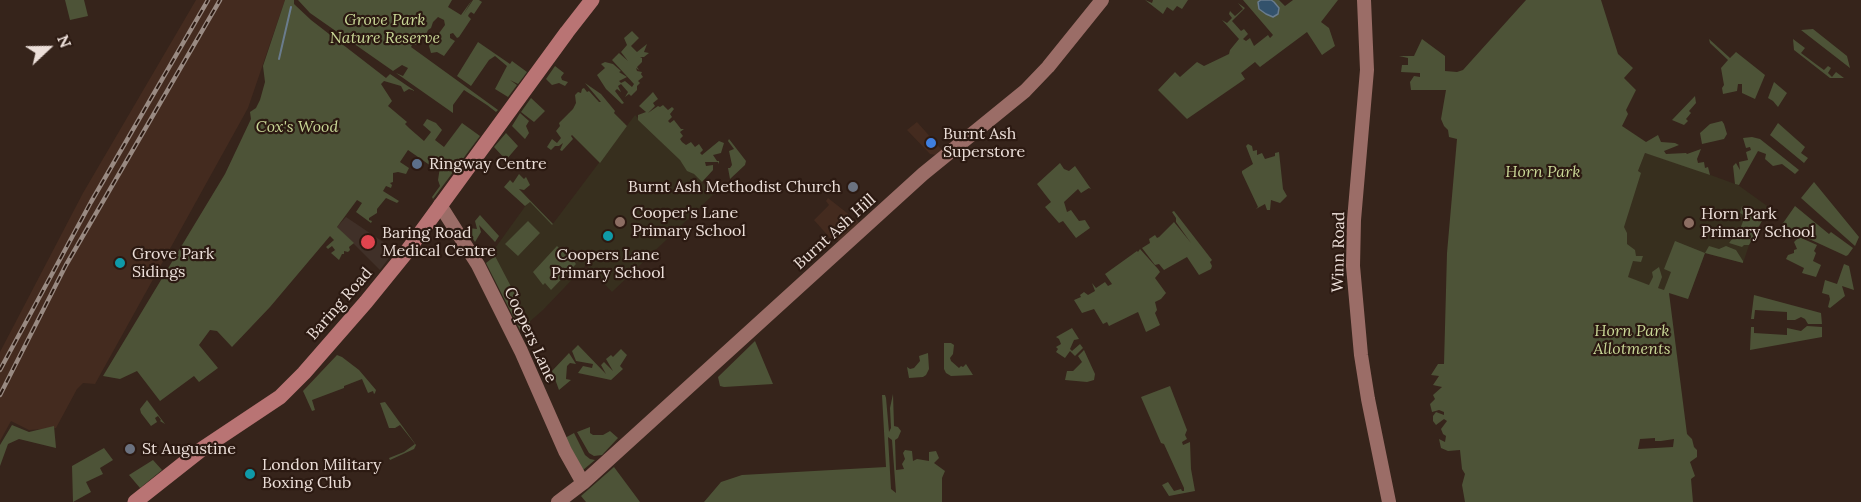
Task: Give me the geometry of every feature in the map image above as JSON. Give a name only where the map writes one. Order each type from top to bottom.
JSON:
[{"type":"main road","name":"Baring Road","points":[[135,502],[196,454],[270,404],[292,386],[382,283],[592,0]]},
{"type":"street","name":"Burnt Ash Hill","points":[[558,502],[584,483],[923,174],[1025,91],[1048,67],[1102,0]]},
{"type":"street","name":"Winn Road","points":[[1364,0],[1367,70],[1354,220],[1353,266],[1361,355],[1389,502]]},
{"type":"street","name":"Coopers Lane","points":[[440,205],[478,265],[521,351],[565,451],[584,483]]},
{"type":"shaded area","points":[[196,0],[285,0],[248,108],[95,384],[83,383],[77,389],[56,428],[29,430],[11,421],[0,441],[0,352],[83,193]]},
{"type":"shaded area","name":"Cooper's Lane Primary School","points":[[635,115],[714,194],[612,292],[586,265],[543,310],[520,330],[486,263],[495,256],[493,251],[529,201],[552,225]]},
{"type":"shaded area","points":[[917,122],[942,150],[936,155],[930,154],[907,130]]},
{"type":"shaded area","name":"Horn Park Primary School","points":[[1645,153],[1738,185],[1770,208],[1762,215],[1764,217],[1749,245],[1743,263],[1705,253],[1688,299],[1601,268]]},
{"type":"shaded area","points":[[828,198],[861,224],[839,241],[830,238],[814,220],[829,205],[826,201]]},
{"type":"shaded area","name":"Baring Road Medical Centre","points":[[346,217],[395,250],[380,270],[337,227]]},
{"type":"green space","points":[[65,0],[84,0],[88,16],[70,20]]},
{"type":"green space","name":"Cox's Wood","points":[[285,0],[294,0],[294,4],[311,20],[386,78],[390,74],[415,91],[409,89],[404,92],[401,86],[384,81],[381,84],[392,101],[388,106],[424,141],[431,132],[423,125],[427,119],[436,123],[442,130],[435,140],[444,147],[462,123],[480,136],[433,199],[432,197],[440,186],[438,180],[440,167],[434,162],[431,166],[408,150],[400,162],[409,168],[406,174],[393,173],[391,188],[386,186],[383,191],[399,201],[397,203],[386,198],[377,209],[377,213],[369,218],[371,223],[356,212],[362,203],[357,200],[337,227],[354,243],[349,247],[350,250],[344,251],[339,260],[331,253],[335,250],[332,246],[328,249],[326,247],[334,240],[330,236],[270,307],[232,347],[217,331],[210,330],[199,345],[218,368],[199,382],[194,376],[160,401],[137,371],[120,379],[103,376],[225,174],[251,119],[250,112],[256,108],[260,100],[265,82],[263,66]]},
{"type":"green space","name":"Grove Park Nature Reserve","points":[[298,0],[452,0],[448,7],[461,15],[472,0],[463,15],[473,0],[479,0],[482,2],[474,14],[471,12],[469,14],[471,19],[459,37],[457,38],[453,33],[450,34],[450,38],[455,41],[444,56],[437,52],[431,53],[429,46],[431,39],[437,36],[445,25],[444,20],[438,17],[425,37],[411,47],[498,110],[496,112],[464,90],[453,105],[453,113],[396,73],[403,76],[408,68],[402,65],[393,71],[310,13]]},
{"type":"green space","points":[[1145,0],[1152,3],[1153,0],[1188,0],[1182,9],[1177,6],[1173,11],[1167,7],[1163,14]]},
{"type":"green space","points":[[1243,0],[1279,0],[1285,6],[1293,0],[1338,0],[1321,22],[1329,28],[1335,46],[1322,55],[1307,32],[1260,67],[1255,62],[1241,73],[1245,79],[1187,119],[1158,90],[1175,72],[1180,77],[1197,62],[1204,66],[1229,54],[1239,39],[1222,20],[1227,23],[1232,18],[1230,11],[1235,16],[1243,9],[1238,3],[1245,8],[1232,21],[1241,31],[1244,29],[1248,34],[1243,39],[1246,41],[1250,38],[1254,46],[1268,35],[1270,38],[1273,35]]},
{"type":"green space","name":"Horn Park","points":[[1526,0],[1601,0],[1618,54],[1633,68],[1624,78],[1636,90],[1626,110],[1628,114],[1622,126],[1646,142],[1658,135],[1661,142],[1679,145],[1664,151],[1666,154],[1687,154],[1701,149],[1697,159],[1698,163],[1704,162],[1710,175],[1645,153],[1638,171],[1641,173],[1624,227],[1627,233],[1627,244],[1635,250],[1636,256],[1643,256],[1641,262],[1633,261],[1628,277],[1649,285],[1653,277],[1652,272],[1659,267],[1662,277],[1658,288],[1664,290],[1671,272],[1664,269],[1675,241],[1705,253],[1688,299],[1669,293],[1687,434],[1697,450],[1697,457],[1690,462],[1695,476],[1691,479],[1693,502],[1465,502],[1462,485],[1465,474],[1462,469],[1460,450],[1448,451],[1441,448],[1439,439],[1445,442],[1446,436],[1441,429],[1447,421],[1444,419],[1436,425],[1433,416],[1436,412],[1444,415],[1444,412],[1439,410],[1432,412],[1430,404],[1435,399],[1433,395],[1442,387],[1433,385],[1439,376],[1431,375],[1438,364],[1444,364],[1447,253],[1457,139],[1449,137],[1448,130],[1441,119],[1446,90],[1411,90],[1410,82],[1414,76],[1420,77],[1420,73],[1401,72],[1402,65],[1408,65],[1408,58],[1399,56],[1414,56],[1422,39],[1445,56],[1445,71],[1463,70]],"holes":[[[1655,438],[1655,441],[1661,441],[1674,439],[1673,447],[1638,449],[1640,439]]]},
{"type":"green space","points":[[1813,29],[1847,56],[1850,68],[1801,30]]},
{"type":"green space","points":[[632,31],[639,38],[631,46],[637,52],[647,44],[644,52],[649,53],[640,57],[642,62],[637,67],[639,70],[636,68],[637,71],[642,72],[643,77],[638,81],[640,83],[637,90],[631,96],[629,94],[625,97],[628,92],[621,84],[618,86],[621,92],[617,89],[615,91],[624,103],[622,104],[606,89],[597,75],[605,68],[601,64],[605,62],[613,64],[627,77],[619,81],[621,83],[625,81],[632,87],[634,84],[612,60],[619,53],[628,61],[621,52],[627,45],[624,38]]},
{"type":"green space","points":[[1709,39],[1730,58],[1736,52],[1765,75],[1755,99],[1742,93],[1742,84],[1738,84],[1737,91],[1723,94],[1721,68],[1728,60],[1710,43]]},
{"type":"green space","points":[[1793,39],[1805,48],[1801,53],[1824,70],[1828,66],[1831,68],[1828,73],[1832,77],[1836,72],[1844,78],[1830,78],[1794,50]]},
{"type":"green space","points":[[478,42],[510,64],[512,61],[527,72],[518,84],[510,80],[517,85],[508,97],[495,89],[507,66],[495,56],[489,60],[471,86],[457,76]]},
{"type":"green space","points":[[555,66],[564,73],[562,80],[568,82],[565,86],[559,83],[552,85],[546,79]]},
{"type":"green space","points":[[1774,82],[1787,93],[1778,107],[1768,98]]},
{"type":"green space","points":[[585,83],[601,94],[615,111],[614,113],[627,126],[600,163],[572,135],[573,139],[562,151],[560,150],[563,143],[551,150],[547,147],[552,139],[557,143],[561,138],[556,131],[560,126],[559,123],[573,109],[576,103],[575,95],[578,92],[581,93],[584,88],[601,102]]},
{"type":"green space","points":[[653,92],[658,99],[648,113],[658,106],[663,105],[668,110],[672,107],[674,109],[670,114],[672,117],[668,121],[670,123],[674,120],[681,129],[684,129],[680,132],[683,136],[680,139],[686,145],[691,142],[695,147],[699,144],[703,150],[700,153],[702,155],[719,141],[724,143],[721,153],[713,155],[719,161],[719,164],[718,162],[705,162],[706,166],[713,165],[713,170],[702,182],[687,171],[680,160],[638,120],[638,115],[646,112],[639,106]]},
{"type":"green space","points":[[1695,96],[1696,103],[1689,111],[1691,113],[1686,119],[1688,121],[1684,125],[1672,120]]},
{"type":"green space","points":[[531,98],[545,111],[534,122],[521,112]]},
{"type":"green space","points":[[520,113],[529,121],[526,126],[529,133],[525,139],[512,126]]},
{"type":"green space","points":[[1722,121],[1727,134],[1724,139],[1702,144],[1700,133],[1710,124]]},
{"type":"green space","points":[[1778,123],[1805,147],[1801,153],[1808,158],[1804,163],[1770,135]]},
{"type":"green space","points":[[506,133],[518,146],[506,160],[494,147]]},
{"type":"green space","points":[[1743,138],[1760,139],[1799,170],[1795,174],[1782,164],[1773,166],[1765,159],[1766,154],[1758,151],[1739,185],[1735,184],[1733,166],[1736,163],[1740,170],[1739,162],[1748,160],[1746,152],[1751,150],[1750,147],[1746,148]]},
{"type":"green space","points":[[729,139],[746,161],[745,165],[730,179],[728,168],[732,165],[729,151],[734,149]]},
{"type":"green space","points":[[1248,144],[1252,146],[1253,151],[1257,150],[1257,155],[1262,153],[1265,159],[1279,152],[1283,189],[1287,196],[1280,203],[1271,200],[1270,210],[1267,210],[1265,204],[1256,209],[1258,207],[1242,173],[1253,164],[1246,146]]},
{"type":"green space","points":[[1060,163],[1064,169],[1069,171],[1075,166],[1091,189],[1081,193],[1078,189],[1064,202],[1067,212],[1071,210],[1079,221],[1085,220],[1090,228],[1076,238],[1063,221],[1059,223],[1045,207],[1051,202],[1037,184]]},
{"type":"green space","points":[[519,174],[524,179],[526,177],[530,185],[524,190],[519,189],[552,225],[530,202],[525,206],[504,187],[510,180],[513,183]]},
{"type":"green space","points":[[1814,182],[1859,237],[1855,246],[1801,198]]},
{"type":"green space","points":[[1742,206],[1747,206],[1764,217],[1749,245],[1742,247],[1729,243],[1733,238],[1734,230],[1739,232],[1745,216],[1740,213]]},
{"type":"green space","points":[[1795,206],[1829,234],[1831,232],[1853,248],[1848,255],[1781,226]]},
{"type":"green space","points":[[1174,211],[1212,260],[1211,269],[1199,275],[1187,257],[1164,270],[1159,264],[1155,265],[1142,248],[1150,243],[1149,239],[1155,235],[1159,237],[1174,222],[1191,243],[1176,222],[1172,212]]},
{"type":"green space","points":[[480,215],[499,236],[495,242],[479,225],[481,232],[475,242],[468,231],[469,228],[477,229],[475,221]]},
{"type":"green space","points":[[528,221],[540,233],[518,256],[505,244]]},
{"type":"green space","points":[[1799,237],[1817,245],[1813,261],[1821,265],[1816,277],[1802,273],[1804,268],[1786,259],[1797,249],[1794,242]]},
{"type":"green space","points":[[557,246],[564,253],[566,252],[576,264],[551,290],[545,283],[543,285],[533,272]]},
{"type":"green space","points":[[1709,246],[1719,249],[1726,246],[1736,250],[1743,263],[1705,253]]},
{"type":"green space","points":[[1140,249],[1160,272],[1155,278],[1166,293],[1155,302],[1157,310],[1155,313],[1160,325],[1146,332],[1138,312],[1109,326],[1107,322],[1103,324],[1094,309],[1082,313],[1074,300],[1081,297],[1080,295],[1084,292],[1088,295],[1095,291],[1092,283],[1096,288],[1105,282],[1108,286],[1112,284],[1105,274]]},
{"type":"green space","points":[[495,256],[530,323],[520,330],[486,263]]},
{"type":"green space","points":[[1844,264],[1849,266],[1854,290],[1842,286],[1845,296],[1830,308],[1828,307],[1829,295],[1822,293],[1825,280],[1837,284]]},
{"type":"green space","points":[[1754,295],[1821,313],[1822,324],[1808,324],[1801,317],[1787,320],[1787,312],[1755,310],[1754,319],[1751,319]]},
{"type":"green space","points":[[1807,326],[1822,327],[1822,337],[1750,350],[1751,327],[1754,327],[1754,333],[1787,335],[1787,328],[1801,331]]},
{"type":"green space","points":[[1072,328],[1079,339],[1074,340],[1070,349],[1072,351],[1080,344],[1083,348],[1075,356],[1070,351],[1065,358],[1056,352],[1058,349],[1056,347],[1061,344],[1056,337]]},
{"type":"green space","points":[[755,341],[773,384],[720,386],[718,377]]},
{"type":"green space","points":[[944,343],[954,345],[951,361],[959,368],[966,364],[973,375],[951,376],[946,373]]},
{"type":"green space","points":[[578,345],[606,374],[601,365],[604,362],[613,371],[606,359],[611,355],[613,357],[621,349],[627,355],[620,366],[623,369],[611,380],[578,373],[583,366],[592,368],[593,364],[576,361],[572,351]]},
{"type":"green space","points":[[1084,350],[1095,374],[1094,380],[1087,382],[1065,380],[1067,371],[1073,371],[1082,362],[1078,356]]},
{"type":"green space","points":[[569,353],[576,364],[570,363],[567,366],[566,379],[571,380],[559,390],[552,371]]},
{"type":"green space","points":[[928,353],[929,369],[926,375],[909,378],[907,367],[914,368],[920,361],[919,356]]},
{"type":"green space","points":[[337,355],[359,370],[376,390],[375,393],[373,391],[368,393],[362,379],[312,400],[315,410],[312,411],[303,391]]},
{"type":"green space","points":[[1170,386],[1187,430],[1185,435],[1187,439],[1182,442],[1183,445],[1190,442],[1195,491],[1169,496],[1162,485],[1168,482],[1174,491],[1181,489],[1184,491],[1184,488],[1141,397]]},
{"type":"green space","points":[[893,394],[894,426],[901,431],[895,440],[896,470],[904,469],[902,464],[905,459],[903,453],[905,450],[912,451],[913,461],[917,459],[929,461],[929,452],[936,451],[939,458],[934,463],[945,471],[942,478],[942,502],[704,502],[721,482],[742,475],[886,467],[882,395],[886,398],[889,432],[891,428],[890,408]],"holes":[[[888,437],[892,440],[896,493],[891,489]]]},
{"type":"green space","points":[[147,400],[165,424],[158,416],[155,418],[157,422],[151,426],[141,413],[140,409]]},
{"type":"green space","points":[[385,402],[416,445],[414,449],[390,460],[389,458],[404,452],[415,444],[400,425],[389,428],[380,403]]},
{"type":"green space","points":[[12,425],[29,432],[54,426],[56,448],[19,439],[8,444],[0,466],[0,445]]},
{"type":"green space","points":[[590,427],[590,433],[593,435],[603,435],[610,431],[618,438],[602,455],[594,456],[589,453],[577,432]]},
{"type":"green space","points":[[574,433],[585,455],[595,460],[583,470],[565,438]]},
{"type":"green space","points":[[104,448],[113,460],[100,468],[103,474],[86,482],[91,492],[73,502],[72,466]]},
{"type":"green space","points":[[153,460],[162,470],[140,488],[129,475]]},
{"type":"green space","points":[[614,467],[640,502],[586,502],[581,496]]},
{"type":"water","points":[[1261,0],[1274,2],[1279,8],[1278,14],[1273,17],[1259,9],[1258,2]]},
{"type":"waterway","points":[[279,59],[291,7]]},
{"type":"railway","points":[[0,370],[91,202],[208,0]]},
{"type":"railway","points":[[0,395],[66,265],[220,0]]},
{"type":"place","name":"Burnt Ash Superstore","points":[[931,143]]},
{"type":"place","name":"Ringway Centre","points":[[417,164]]},
{"type":"place","name":"Burnt Ash Methodist Church","points":[[853,187]]},
{"type":"place","name":"Cooper's Lane Primary School","points":[[620,222]]},
{"type":"place","name":"Horn Park Primary School","points":[[1689,223]]},
{"type":"place","name":"Coopers Lane Primary School","points":[[608,236]]},
{"type":"place","name":"Baring Road Medical Centre","points":[[368,242]]},
{"type":"place","name":"Grove Park Sidings","points":[[120,263]]},
{"type":"place","name":"St Augustine","points":[[130,449]]},
{"type":"place","name":"London Military Boxing Club","points":[[250,474]]},
{"type":"park label","name":"Horn Park Allotments","points":[[1632,340]]}]
